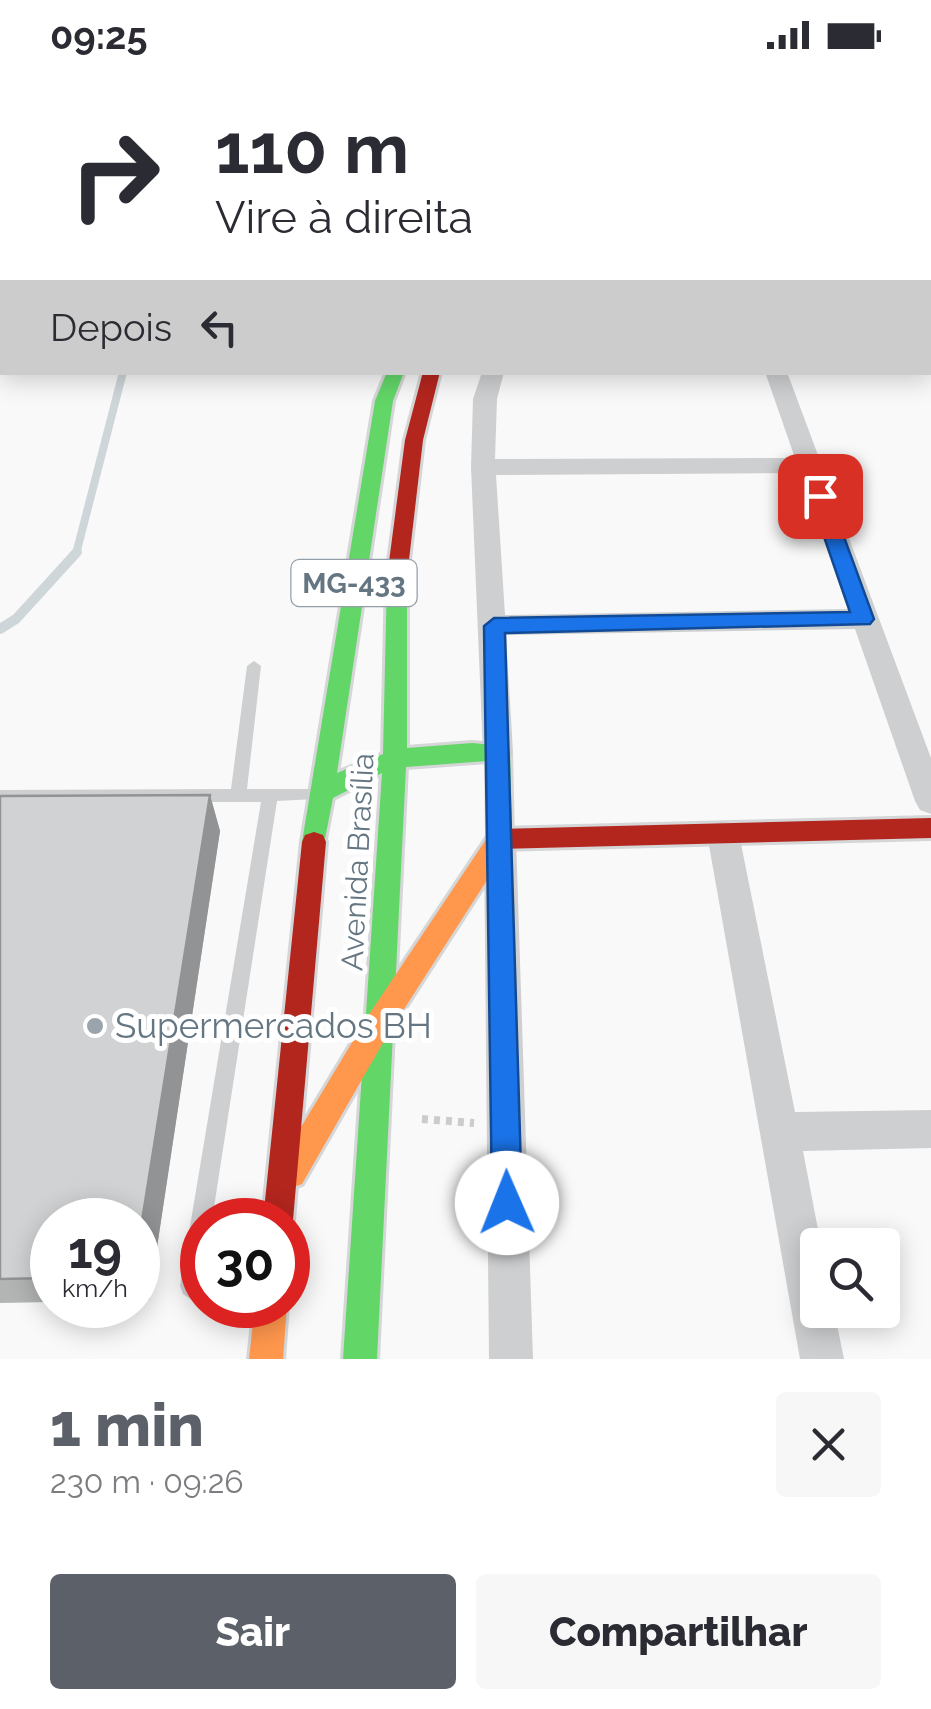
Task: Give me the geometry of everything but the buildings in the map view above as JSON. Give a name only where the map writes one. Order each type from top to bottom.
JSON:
[{"type":"main road","name":"Avenida Brasília","points":[[280,1198],[319,795],[384,401],[395,375]]},
{"type":"main road","name":"Avenida Brasília","points":[[360,1359],[395,754],[397,570],[414,440],[431,375]]},
{"type":"main road","points":[[280,1191],[378,1025],[500,839],[498,752],[395,754],[354,770],[319,795]]},
{"type":"main road","points":[[500,839],[931,828]]},
{"type":"main road","points":[[266,1359],[268,1328]]},
{"type":"street","points":[[492,375],[486,399],[483,467],[498,752]]},
{"type":"street","points":[[777,375],[931,800]]},
{"type":"street","points":[[483,467],[808,465]]},
{"type":"street","points":[[494,626],[863,619]]},
{"type":"street","points":[[723,834],[822,1359]]},
{"type":"street","points":[[500,839],[511,1359]]},
{"type":"street","points":[[777,1132],[931,1129]]},
{"type":"lane","points":[[238,795],[254,666]]},
{"type":"lane","points":[[205,1198],[270,795]]},
{"type":"lane","points":[[0,796],[319,795]]},
{"type":"path","points":[[372,1115],[505,1126]]},
{"type":"waterway","points":[[76,553],[122,375]]},
{"type":"waterway","points":[[0,629],[16,619],[76,553]]},
{"type":"traffic: fast","points":[[314,842],[384,401],[395,375]]},
{"type":"traffic: fast","points":[[360,1359],[395,754],[397,577]]},
{"type":"traffic: fast","points":[[319,795],[363,771],[404,758],[498,752],[500,839]]},
{"type":"traffic: slow","points":[[291,1173],[378,1025],[500,839]]},
{"type":"traffic: slow","points":[[266,1359],[269,1328]]},
{"type":"traffic: jam","points":[[397,577],[414,440],[431,375]]},
{"type":"traffic: jam","points":[[500,839],[931,828]]},
{"type":"traffic: jam","points":[[280,1198],[314,842]]},
{"type":"place","name":"Supermercados BH","points":[[95,1026]]},
{"type":"route","points":[[507,1203],[494,626],[863,619],[820,496]]}]
